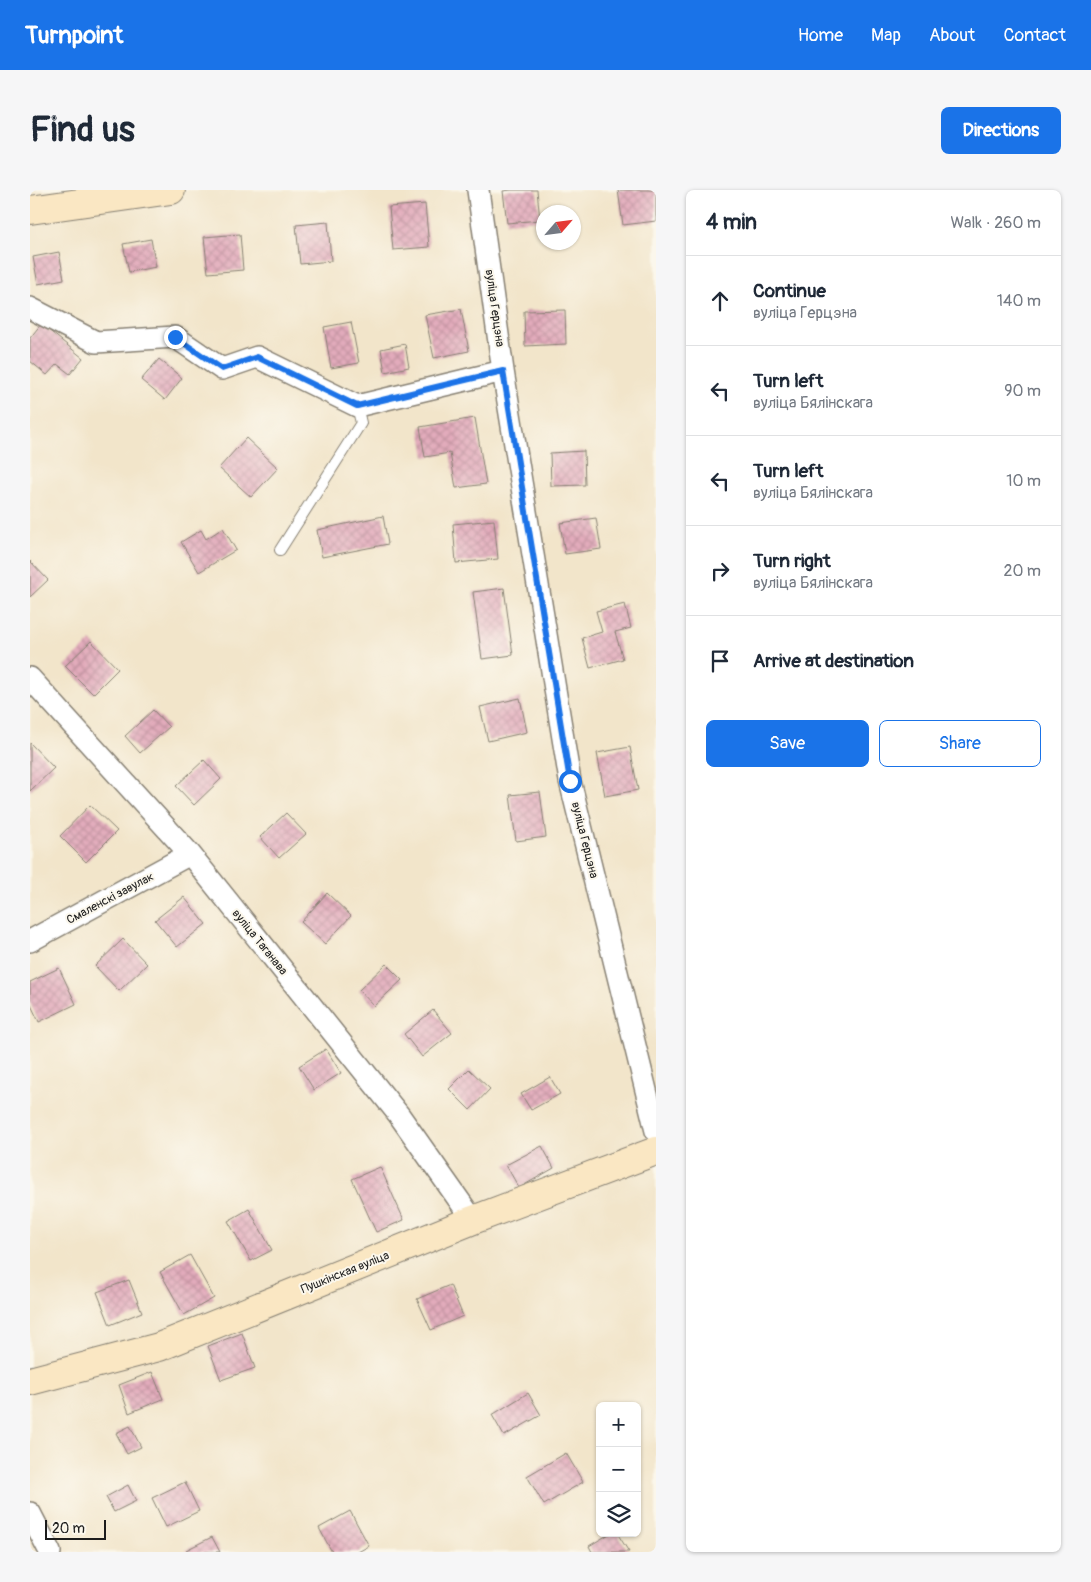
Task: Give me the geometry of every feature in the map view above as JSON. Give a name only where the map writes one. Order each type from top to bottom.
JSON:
[{"type":"street","points":[[30,210],[171,190]]},
{"type":"street","name":"вуліца Герцэна","points":[[478,190],[503,371],[570,781],[656,1131]]},
{"type":"street","points":[[30,308],[96,342],[175,337],[222,369],[257,357],[357,406],[503,371]]},
{"type":"street","name":"вуліца Таганава","points":[[30,678],[190,854],[399,1115],[473,1220]]},
{"type":"street","name":"Смаленскі завулак","points":[[30,942],[190,854]]},
{"type":"street","name":"Пушкінская вуліца","points":[[30,1381],[159,1347],[473,1220],[656,1151]]},
{"type":"street","points":[[30,1513],[50,1552]]},
{"type":"lane","points":[[280,550],[361,423],[357,406]]},
{"type":"building","points":[[537,190],[538,205],[536,205],[536,220],[507,223],[503,191]]},
{"type":"building","points":[[618,190],[656,190],[656,221],[623,225]]},
{"type":"building","points":[[425,204],[429,247],[393,250],[389,207]]},
{"type":"building","points":[[328,222],[331,261],[300,264],[296,225]]},
{"type":"building","points":[[240,234],[243,270],[208,273],[204,237]]},
{"type":"building","points":[[151,239],[156,267],[129,272],[123,244]]},
{"type":"building","points":[[59,252],[64,279],[38,284],[33,257]]},
{"type":"building","points":[[461,309],[469,351],[434,358],[425,315]]},
{"type":"building","points":[[565,310],[566,344],[525,346],[524,311]]},
{"type":"building","points":[[351,322],[359,363],[331,368],[324,327]]},
{"type":"building","points":[[41,324],[83,358],[70,374],[57,364],[47,375],[30,361],[30,338]]},
{"type":"building","points":[[405,344],[409,367],[385,372],[381,349]]},
{"type":"building","points":[[159,359],[182,378],[165,400],[141,380]]},
{"type":"building","points":[[475,418],[486,484],[456,488],[450,453],[425,457],[420,427]]},
{"type":"building","points":[[246,438],[278,468],[251,497],[219,468]]},
{"type":"building","points":[[584,451],[585,485],[551,486],[550,453]]},
{"type":"building","points":[[383,516],[388,544],[322,557],[317,530]]},
{"type":"building","points":[[596,518],[601,549],[565,554],[560,523]]},
{"type":"building","points":[[494,520],[498,559],[456,563],[453,524]]},
{"type":"building","points":[[223,528],[236,550],[199,572],[181,542],[201,530],[206,539]]},
{"type":"building","points":[[30,561],[48,580],[30,597]]},
{"type":"building","points":[[504,588],[513,655],[482,659],[473,592]]},
{"type":"building","points":[[625,604],[631,628],[615,632],[623,659],[590,668],[582,638],[602,632],[596,611]]},
{"type":"building","points":[[91,641],[118,669],[93,694],[65,666]]},
{"type":"building","points":[[520,698],[527,732],[488,741],[480,707]]},
{"type":"building","points":[[153,710],[169,727],[140,753],[125,736]]},
{"type":"building","points":[[30,743],[54,768],[30,791]]},
{"type":"building","points":[[630,747],[638,790],[605,796],[597,753]]},
{"type":"building","points":[[204,760],[221,779],[194,805],[176,786]]},
{"type":"building","points":[[540,792],[546,837],[516,841],[510,795]]},
{"type":"building","points":[[90,805],[117,831],[86,862],[60,836]]},
{"type":"building","points":[[286,813],[306,834],[279,858],[260,837]]},
{"type":"building","points":[[327,893],[351,916],[325,944],[301,922]]},
{"type":"building","points":[[184,897],[206,924],[177,947],[155,920]]},
{"type":"building","points":[[123,939],[147,964],[119,991],[95,966]]},
{"type":"building","points":[[386,964],[402,980],[374,1006],[359,990]]},
{"type":"building","points":[[59,968],[76,1004],[39,1022],[30,1003],[30,982]]},
{"type":"building","points":[[433,1010],[452,1033],[422,1057],[404,1034]]},
{"type":"building","points":[[326,1049],[341,1073],[314,1090],[299,1066]]},
{"type":"building","points":[[469,1069],[490,1089],[470,1110],[449,1089]]},
{"type":"building","points":[[550,1077],[560,1094],[531,1110],[521,1094]]},
{"type":"building","points":[[542,1146],[554,1168],[519,1188],[506,1165]]},
{"type":"building","points":[[380,1167],[404,1220],[376,1232],[352,1179]]},
{"type":"building","points":[[249,1209],[272,1250],[251,1261],[228,1221]]},
{"type":"building","points":[[190,1255],[214,1298],[184,1315],[160,1272]]},
{"type":"building","points":[[129,1280],[142,1312],[110,1325],[97,1292]]},
{"type":"building","points":[[450,1285],[463,1316],[431,1330],[417,1299]]},
{"type":"building","points":[[242,1333],[255,1368],[221,1380],[208,1346]]},
{"type":"building","points":[[152,1372],[163,1399],[129,1413],[119,1385]]},
{"type":"building","points":[[528,1393],[541,1415],[504,1436],[492,1415]]},
{"type":"building","points":[[130,1426],[141,1447],[127,1454],[116,1433]]},
{"type":"building","points":[[566,1453],[583,1482],[544,1505],[527,1476]]},
{"type":"building","points":[[185,1482],[199,1511],[166,1527],[152,1498]]},
{"type":"building","points":[[128,1485],[136,1501],[114,1512],[106,1497]]},
{"type":"building","points":[[350,1511],[369,1546],[358,1552],[332,1552],[319,1528]]},
{"type":"building","points":[[212,1537],[220,1552],[188,1552],[186,1550]]},
{"type":"building","points":[[604,1537],[620,1537],[629,1552],[592,1552],[589,1546]]},
{"type":"route","points":[[175,337],[222,369],[257,357],[357,406],[503,371],[570,781]]}]
